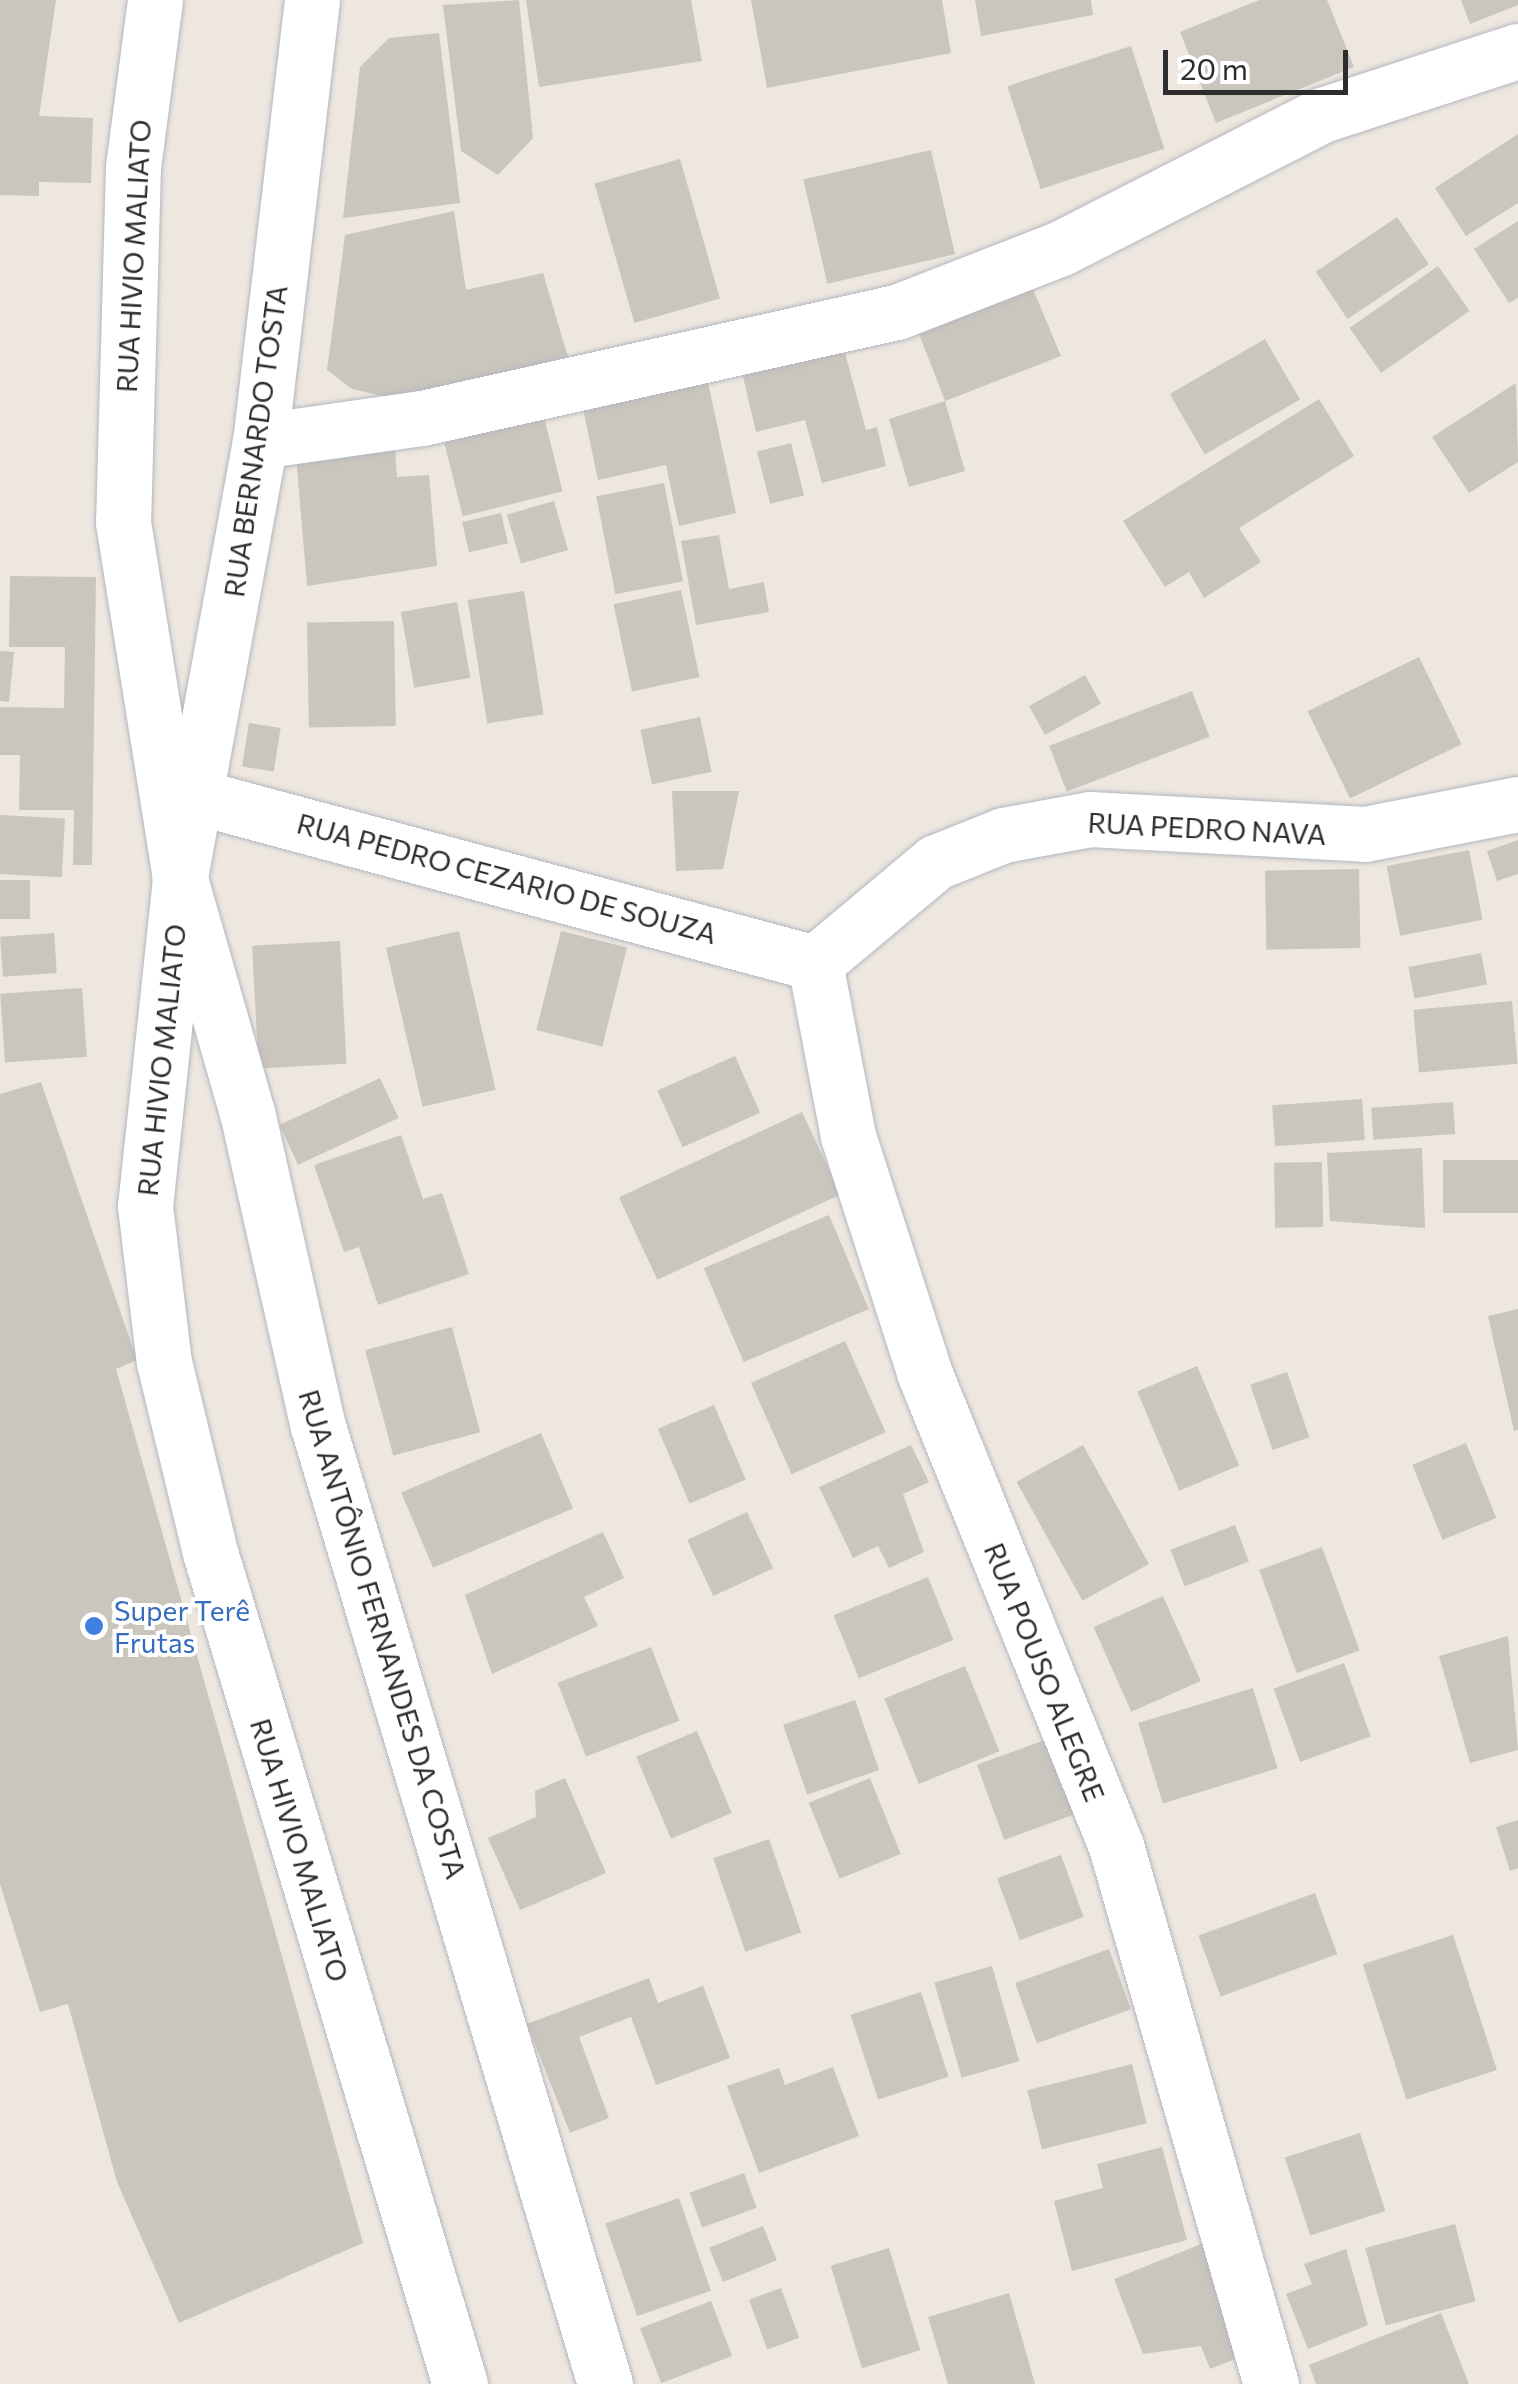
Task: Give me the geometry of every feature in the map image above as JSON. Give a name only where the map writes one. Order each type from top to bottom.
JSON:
[{"type":"street","name":"RUA HIVIO MALIATO","points":[[155,0],[132,167],[123,522],[180,879],[145,1206],[164,1362],[216,1571],[460,2384]]},
{"type":"street","name":"RUA BERNARDO TOSTA","points":[[180,879],[260,441],[313,0]]},
{"type":"street","points":[[260,441],[422,418],[897,312],[1061,248],[1322,115],[1518,51]]},
{"type":"street","name":"RUA PEDRO CEZARIO DE SOUZA","points":[[198,797],[816,963]]},
{"type":"street","name":"RUA PEDRO NAVA","points":[[816,963],[936,862],[1003,835],[1090,819],[1365,834],[1518,804]]},
{"type":"street","name":"RUA ANTÔNIO FERNANDES DA COSTA","points":[[180,879],[247,1112],[318,1426],[605,2384]]},
{"type":"street","name":"RUA POUSO ALEGRE","points":[[816,963],[848,1136],[924,1372],[1116,1846],[1270,2384]]},
{"type":"building","points":[[0,0],[56,0],[39,116],[93,118],[91,183],[39,182],[39,196],[0,195]]},
{"type":"building","points":[[519,0],[533,138],[498,175],[461,151],[443,5]]},
{"type":"building","points":[[526,0],[691,0],[702,61],[539,87]]},
{"type":"building","points":[[751,0],[942,0],[951,53],[767,88]]},
{"type":"building","points":[[975,0],[1091,0],[1093,15],[981,36]]},
{"type":"building","points":[[1259,0],[1327,0],[1354,67],[1216,123],[1180,32]]},
{"type":"building","points":[[1461,0],[1518,0],[1518,5],[1470,24]]},
{"type":"building","points":[[439,33],[460,203],[343,218],[360,67],[389,38]]},
{"type":"building","points":[[1131,46],[1164,149],[1041,189],[1007,86]]},
{"type":"building","points":[[1518,134],[1518,203],[1466,236],[1435,188]]},
{"type":"building","points":[[931,150],[955,254],[827,284],[803,179]]},
{"type":"building","points":[[680,159],[720,298],[634,323],[594,184]]},
{"type":"building","points":[[454,211],[466,290],[543,273],[568,357],[395,399],[352,389],[327,370],[345,235]]},
{"type":"building","points":[[1397,217],[1429,264],[1348,319],[1316,272]]},
{"type":"building","points":[[1518,221],[1518,298],[1509,303],[1474,249]]},
{"type":"building","points":[[1438,266],[1470,311],[1381,373],[1350,328]]},
{"type":"building","points":[[1033,289],[1061,356],[945,401],[919,334]]},
{"type":"building","points":[[1265,339],[1300,400],[1205,455],[1170,394]]},
{"type":"building","points":[[842,342],[866,430],[877,427],[886,466],[822,483],[805,420],[756,432],[741,368]]},
{"type":"building","points":[[708,382],[736,513],[679,526],[666,465],[598,480],[583,409]]},
{"type":"building","points":[[1516,383],[1518,462],[1469,493],[1432,437]]},
{"type":"building","points":[[1319,399],[1354,456],[1239,528],[1261,562],[1204,598],[1189,572],[1165,587],[1123,521]]},
{"type":"building","points":[[945,401],[965,471],[909,487],[889,419]]},
{"type":"building","points":[[541,405],[563,491],[463,516],[441,430]]},
{"type":"building","points":[[791,443],[804,495],[770,504],[757,451]]},
{"type":"building","points":[[395,447],[397,477],[429,475],[437,566],[307,586],[296,456]]},
{"type":"building","points":[[664,483],[683,581],[615,594],[596,496]]},
{"type":"building","points":[[554,501],[568,550],[521,564],[507,515]]},
{"type":"building","points":[[501,513],[508,543],[469,552],[462,522]]},
{"type":"building","points":[[719,535],[729,589],[764,582],[769,612],[696,625],[681,541]]},
{"type":"building","points":[[10,576],[96,577],[92,865],[73,865],[74,810],[19,810],[20,755],[0,755],[0,707],[64,708],[65,647],[9,647]]},
{"type":"building","points":[[681,590],[700,677],[632,691],[614,604]]},
{"type":"building","points":[[524,591],[544,714],[487,723],[468,600]]},
{"type":"building","points":[[457,602],[470,678],[414,688],[401,612]]},
{"type":"building","points":[[394,621],[396,726],[309,728],[307,623]]},
{"type":"building","points":[[0,651],[14,652],[9,702],[0,701]]},
{"type":"building","points":[[1419,657],[1462,744],[1350,799],[1308,711]]},
{"type":"building","points":[[1085,675],[1101,704],[1045,735],[1029,706]]},
{"type":"building","points":[[1192,691],[1210,737],[1067,792],[1049,746]]},
{"type":"building","points":[[700,717],[712,772],[652,784],[640,730]]},
{"type":"building","points":[[249,723],[281,728],[274,771],[242,766]]},
{"type":"building","points":[[672,791],[739,791],[723,869],[676,871]]},
{"type":"building","points":[[0,815],[65,818],[62,877],[0,874]]},
{"type":"building","points":[[1518,840],[1518,874],[1497,881],[1487,851]]},
{"type":"building","points":[[1469,850],[1483,920],[1400,936],[1387,866]]},
{"type":"building","points":[[1359,869],[1360,948],[1266,950],[1265,871]]},
{"type":"building","points":[[0,880],[30,880],[30,919],[0,919]]},
{"type":"building","points":[[459,931],[496,1090],[423,1107],[386,948]]},
{"type":"building","points":[[561,931],[627,947],[602,1046],[536,1030]]},
{"type":"building","points":[[54,933],[57,973],[3,977],[0,937]]},
{"type":"building","points":[[340,941],[346,1064],[259,1068],[252,946]]},
{"type":"building","points":[[1481,953],[1487,984],[1414,999],[1408,967]]},
{"type":"building","points":[[82,988],[87,1057],[5,1063],[0,994]]},
{"type":"building","points":[[1512,1001],[1517,1064],[1419,1072],[1413,1010]]},
{"type":"building","points":[[735,1056],[760,1113],[683,1147],[657,1091]]},
{"type":"building","points":[[380,1078],[399,1118],[298,1165],[279,1125]]},
{"type":"building","name":"Super Terê Frutas","points":[[41,1082],[137,1360],[116,1369],[363,2243],[179,2323],[117,2182],[68,2004],[40,2012],[0,1884],[0,1094]]},
{"type":"building","points":[[1362,1099],[1365,1140],[1275,1146],[1272,1105]]},
{"type":"building","points":[[1453,1102],[1455,1134],[1373,1140],[1371,1108]]},
{"type":"building","points":[[802,1112],[840,1194],[657,1280],[619,1197]]},
{"type":"building","points":[[401,1135],[423,1199],[442,1193],[469,1274],[378,1305],[359,1247],[344,1252],[314,1165]]},
{"type":"building","points":[[1422,1148],[1425,1228],[1330,1221],[1327,1153]]},
{"type":"building","points":[[1443,1160],[1518,1160],[1518,1213],[1443,1213]]},
{"type":"building","points":[[1322,1162],[1323,1227],[1275,1228],[1274,1163]]},
{"type":"building","points":[[829,1215],[869,1309],[744,1362],[704,1268]]},
{"type":"building","points":[[1518,1309],[1518,1430],[1514,1431],[1488,1316]]},
{"type":"building","points":[[452,1327],[480,1432],[393,1456],[365,1350]]},
{"type":"building","points":[[845,1341],[886,1432],[792,1474],[751,1383]]},
{"type":"building","points":[[1197,1366],[1239,1465],[1179,1491],[1137,1391]]},
{"type":"building","points":[[1287,1372],[1309,1437],[1273,1450],[1250,1385]]},
{"type":"building","points":[[714,1405],[746,1480],[689,1503],[658,1429]]},
{"type":"building","points":[[541,1433],[573,1508],[433,1568],[401,1492]]},
{"type":"building","points":[[1466,1443],[1496,1518],[1443,1540],[1412,1465]]},
{"type":"building","points":[[911,1445],[929,1482],[903,1494],[924,1552],[889,1568],[878,1546],[853,1558],[819,1487]]},
{"type":"building","points":[[1083,1445],[1149,1564],[1082,1601],[1017,1482]]},
{"type":"building","points":[[747,1512],[773,1568],[713,1596],[687,1540]]},
{"type":"building","points":[[1235,1525],[1249,1561],[1185,1586],[1171,1550]]},
{"type":"building","points":[[603,1532],[624,1578],[584,1597],[598,1626],[492,1674],[465,1595]]},
{"type":"building","points":[[1322,1547],[1360,1650],[1297,1673],[1259,1570]]},
{"type":"building","points":[[928,1577],[953,1640],[859,1678],[833,1615]]},
{"type":"building","points":[[1163,1596],[1201,1681],[1131,1712],[1094,1627]]},
{"type":"building","points":[[1508,1636],[1518,1750],[1470,1763],[1439,1656]]},
{"type":"building","points":[[651,1647],[679,1721],[586,1757],[558,1683]]},
{"type":"building","points":[[1344,1663],[1371,1736],[1300,1762],[1274,1689]]},
{"type":"building","points":[[965,1666],[999,1751],[919,1784],[884,1699]]},
{"type":"building","points":[[1253,1688],[1278,1768],[1163,1803],[1138,1723]]},
{"type":"building","points":[[855,1700],[879,1770],[807,1795],[783,1725]]},
{"type":"building","points":[[697,1731],[732,1813],[671,1839],[636,1757]]},
{"type":"building","points":[[1053,1737],[1080,1812],[1004,1840],[977,1765]]},
{"type":"building","points":[[565,1778],[606,1873],[520,1910],[488,1838],[536,1817],[535,1791]]},
{"type":"building","points":[[870,1778],[901,1854],[840,1879],[809,1803]]},
{"type":"building","points":[[1518,1820],[1518,1868],[1510,1871],[1496,1827]]},
{"type":"building","points":[[769,1839],[801,1933],[745,1952],[713,1858]]},
{"type":"building","points":[[1061,1855],[1084,1917],[1020,1940],[997,1878]]},
{"type":"building","points":[[1315,1893],[1337,1954],[1221,1996],[1198,1935]]},
{"type":"building","points":[[1453,1935],[1497,2070],[1407,2099],[1363,1964]]},
{"type":"building","points":[[1109,1949],[1131,2009],[1037,2043],[1015,1983]]},
{"type":"building","points":[[992,1966],[1019,2061],[962,2078],[934,1983]]},
{"type":"building","points":[[649,1978],[658,2003],[703,1986],[730,2058],[656,2085],[631,2017],[579,2037],[609,2118],[570,2133],[527,2024]]},
{"type":"building","points":[[921,1992],[949,2077],[878,2100],[851,2015]]},
{"type":"building","points":[[1132,2064],[1147,2123],[1042,2149],[1027,2090]]},
{"type":"building","points":[[833,2067],[859,2136],[759,2173],[727,2086],[779,2068],[785,2085]]},
{"type":"building","points":[[1360,2133],[1385,2211],[1310,2235],[1285,2157]]},
{"type":"building","points":[[1162,2147],[1187,2240],[1072,2271],[1054,2201],[1103,2188],[1097,2164]]},
{"type":"building","points":[[744,2173],[757,2208],[702,2228],[689,2193]]},
{"type":"building","points":[[679,2198],[711,2291],[637,2316],[605,2223]]},
{"type":"building","points":[[1455,2224],[1476,2301],[1386,2325],[1365,2248]]},
{"type":"building","points":[[763,2226],[777,2260],[723,2282],[709,2248]]},
{"type":"building","points":[[1206,2242],[1250,2353],[1210,2369],[1201,2346],[1143,2354],[1114,2279]]},
{"type":"building","points":[[889,2248],[920,2350],[862,2368],[831,2266]]},
{"type":"building","points":[[1346,2249],[1368,2325],[1308,2349],[1286,2294],[1312,2284],[1304,2264]]},
{"type":"building","points":[[781,2288],[799,2338],[767,2349],[749,2300]]},
{"type":"building","points":[[1009,2293],[1035,2384],[948,2384],[928,2317]]},
{"type":"building","points":[[711,2301],[732,2356],[661,2383],[640,2328]]},
{"type":"building","points":[[1441,2313],[1469,2384],[1316,2384],[1309,2365]]},
{"type":"place","name":"Super Terê Frutas","points":[[94,1626]]}]
